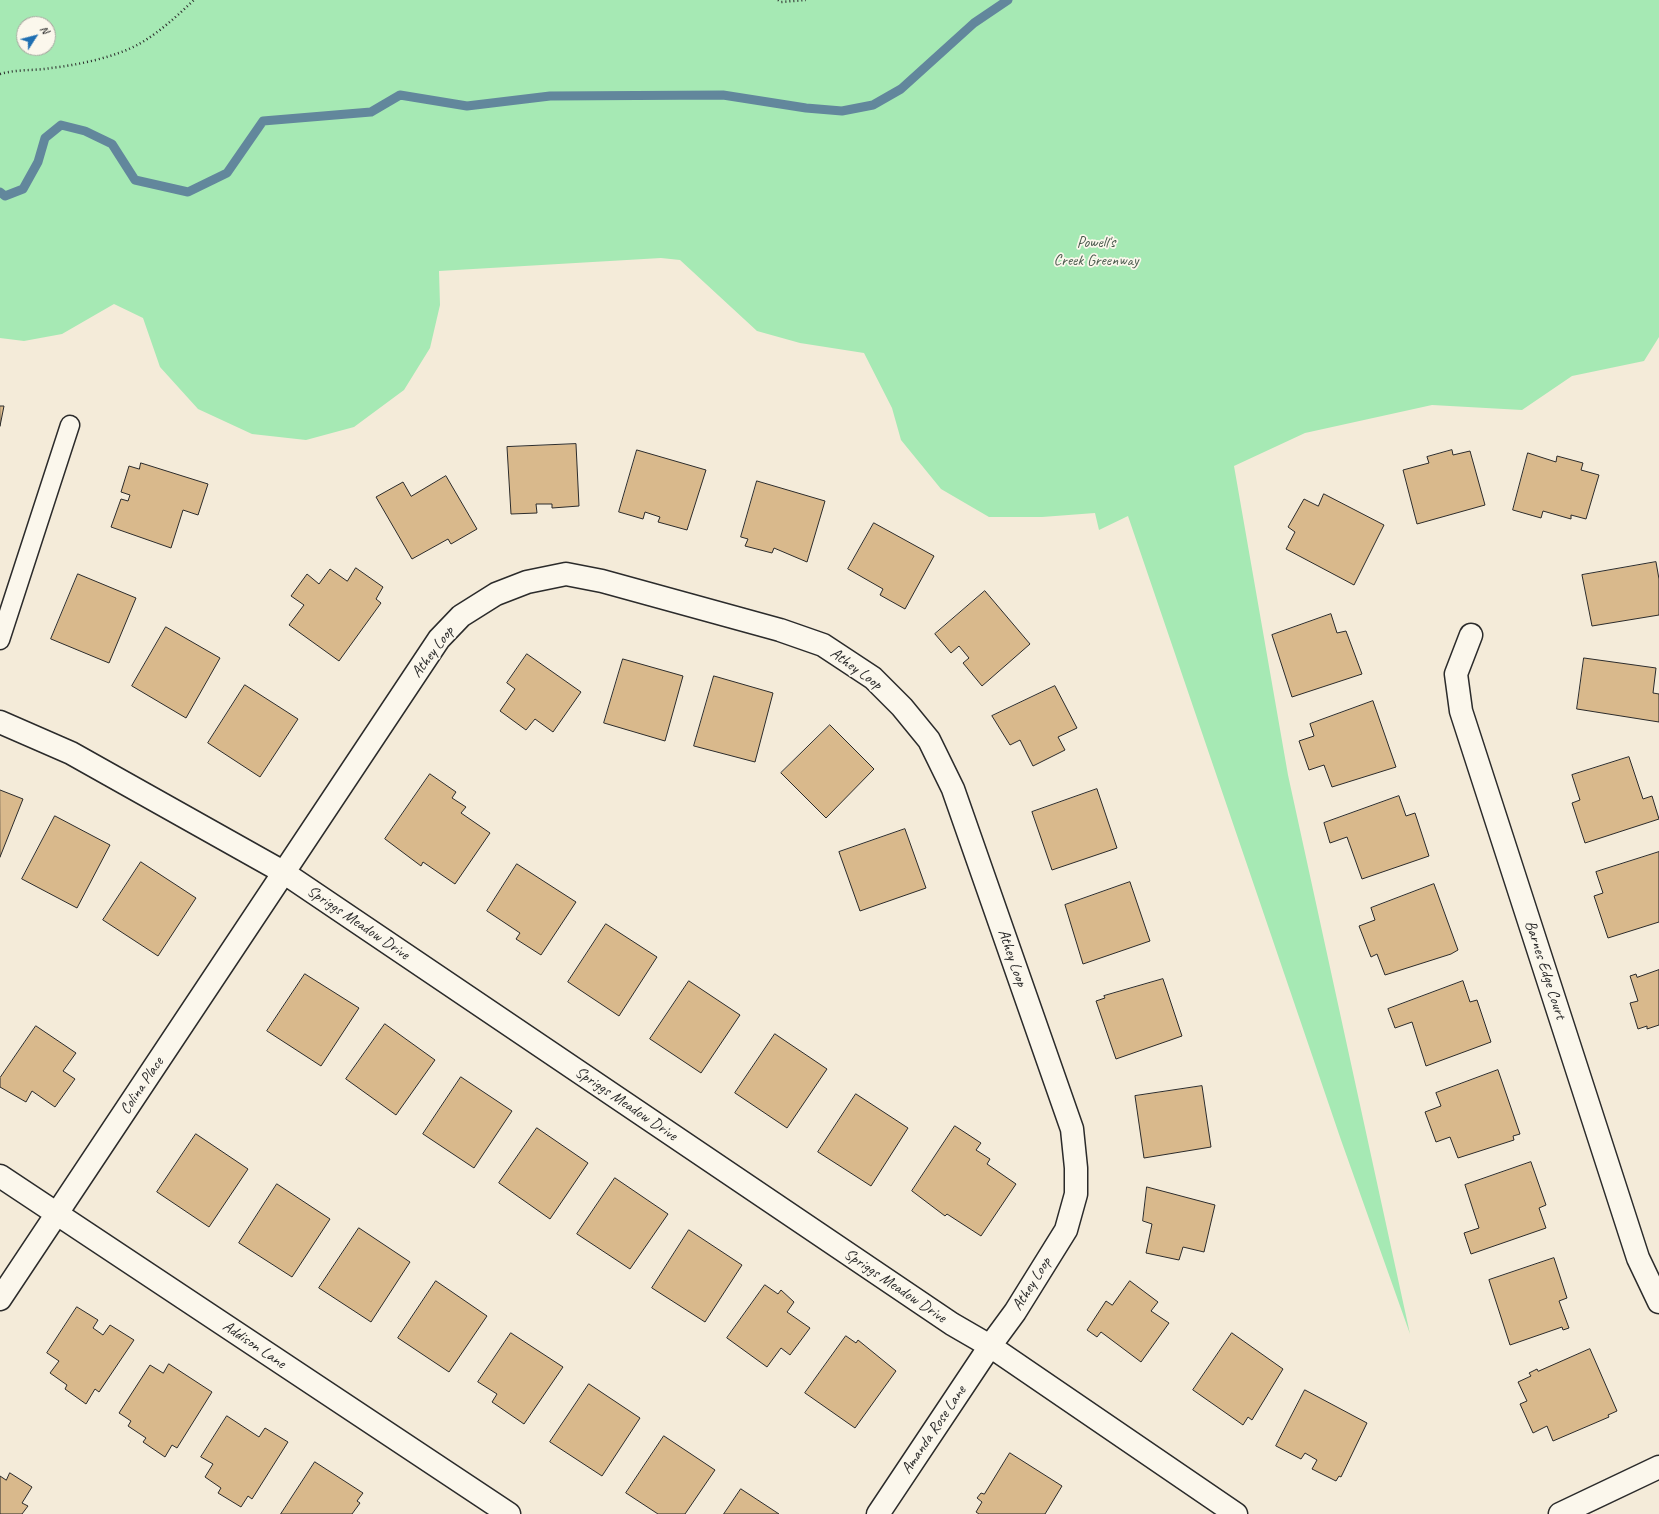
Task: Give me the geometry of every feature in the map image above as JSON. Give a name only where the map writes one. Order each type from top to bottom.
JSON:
[{"type":"street","name":"Athey Loop","points":[[283,872],[439,638],[462,616],[490,598],[527,582],[566,574],[624,587],[780,630],[823,646],[873,678],[902,707],[929,740],[953,789],[1072,1129],[1076,1168],[1076,1194],[1066,1230],[1015,1312],[990,1346]]},
{"type":"street","name":"Barnes Edge Court","points":[[1471,635],[1456,674],[1461,711],[1638,1258],[1659,1302]]},
{"type":"street","name":"Spriggs Meadow Drive","points":[[0,722],[71,753],[283,872],[945,1320],[990,1346],[1236,1514]]},
{"type":"street","name":"Colina Place","points":[[0,1299],[283,872]]},
{"type":"street","name":"Addison Lane","points":[[0,1176],[509,1514]]},
{"type":"street","name":"Amanda Rose Lane","points":[[878,1514],[990,1346]]},
{"type":"street","points":[[1560,1514],[1659,1467]]},
{"type":"lane","points":[[0,640],[70,425]]},
{"type":"path","points":[[0,74],[13,70],[51,68],[110,56],[139,44],[168,24],[194,0]]},
{"type":"path","points":[[778,0],[781,2],[806,0]]},
{"type":"green space","name":"Powell's Creek Greenway","points":[[0,0],[1659,0],[1659,337],[1644,361],[1572,376],[1522,410],[1432,405],[1305,433],[1234,466],[1288,775],[1410,1334],[1341,1140],[1128,516],[1099,530],[1095,513],[1042,517],[989,517],[941,489],[901,440],[892,408],[864,353],[800,343],[757,331],[680,260],[661,258],[439,271],[440,305],[430,348],[404,390],[354,427],[306,440],[252,434],[198,409],[160,367],[143,318],[114,304],[62,334],[24,341],[0,338]]},
{"type":"building","points":[[0,406],[4,406],[0,426]]},
{"type":"building","points":[[576,444],[579,506],[552,508],[552,504],[536,504],[537,513],[511,514],[507,447]]},
{"type":"building","points":[[637,450],[706,470],[687,530],[658,522],[660,517],[645,512],[643,519],[619,512]]},
{"type":"building","points":[[1452,450],[1453,455],[1470,451],[1485,505],[1417,524],[1403,470],[1429,463],[1427,457]]},
{"type":"building","points":[[1528,453],[1556,462],[1557,456],[1583,463],[1581,470],[1599,475],[1586,519],[1571,515],[1571,519],[1543,511],[1541,518],[1513,510]]},
{"type":"building","points":[[141,463],[208,484],[198,515],[183,510],[171,548],[111,527],[121,499],[128,501],[130,495],[121,492],[129,466],[139,469]]},
{"type":"building","points":[[446,476],[477,529],[451,544],[448,539],[412,559],[376,497],[403,482],[411,496]]},
{"type":"building","points":[[757,481],[825,501],[807,562],[774,548],[772,553],[745,546],[748,539],[741,537]]},
{"type":"building","points":[[1324,494],[1384,525],[1354,585],[1286,549],[1295,532],[1288,527],[1304,499],[1318,506]]},
{"type":"building","points":[[874,523],[934,556],[905,609],[880,595],[883,589],[848,569]]},
{"type":"building","points":[[1656,562],[1659,579],[1659,615],[1592,626],[1582,575]]},
{"type":"building","points":[[356,568],[383,587],[376,599],[381,603],[339,661],[289,625],[304,605],[291,596],[307,574],[319,584],[330,569],[347,581]]},
{"type":"building","points":[[78,574],[136,598],[109,663],[51,639]]},
{"type":"building","points":[[985,591],[1030,644],[982,686],[963,663],[969,658],[959,646],[951,653],[935,634]]},
{"type":"building","points":[[1331,614],[1337,633],[1346,631],[1362,674],[1292,697],[1272,635]]},
{"type":"building","points":[[166,627],[220,658],[186,718],[132,686]]},
{"type":"building","points":[[527,654],[581,692],[553,732],[535,719],[526,730],[500,711],[515,689],[507,683]]},
{"type":"building","points":[[1584,658],[1656,668],[1653,693],[1659,694],[1659,722],[1577,709]]},
{"type":"building","points":[[623,659],[683,676],[665,741],[604,723]]},
{"type":"building","points":[[714,676],[773,693],[755,762],[694,746]]},
{"type":"building","points":[[245,685],[298,719],[260,777],[208,743]]},
{"type":"building","points":[[1055,686],[1077,728],[1058,737],[1065,750],[1033,766],[1020,740],[1010,745],[992,716]]},
{"type":"building","points":[[1373,701],[1396,767],[1332,787],[1324,765],[1309,770],[1299,741],[1314,736],[1310,724]]},
{"type":"building","points":[[830,725],[874,769],[826,818],[781,773]]},
{"type":"building","points":[[1629,757],[1643,799],[1652,796],[1659,819],[1585,843],[1572,803],[1580,800],[1572,775]]},
{"type":"building","points":[[430,774],[456,792],[452,798],[466,807],[461,813],[490,833],[455,884],[423,862],[421,866],[385,839]]},
{"type":"building","points":[[1097,789],[1117,848],[1052,870],[1032,812]]},
{"type":"building","points":[[0,790],[23,799],[0,857]]},
{"type":"building","points":[[1399,796],[1406,816],[1415,813],[1429,856],[1362,879],[1347,837],[1330,843],[1324,823]]},
{"type":"building","points":[[55,816],[110,845],[77,908],[22,879]]},
{"type":"building","points":[[905,829],[926,888],[860,911],[839,852]]},
{"type":"building","points":[[1659,852],[1659,922],[1608,938],[1594,896],[1603,893],[1596,872]]},
{"type":"building","points":[[141,862],[196,898],[158,956],[103,920]]},
{"type":"building","points":[[517,864],[576,902],[541,955],[516,939],[520,933],[487,911]]},
{"type":"building","points":[[1130,882],[1150,941],[1083,964],[1065,905]]},
{"type":"building","points":[[1434,884],[1458,950],[1451,954],[1385,975],[1377,954],[1371,957],[1359,926],[1375,920],[1371,908]]},
{"type":"building","points":[[606,924],[657,957],[619,1016],[568,982]]},
{"type":"building","points":[[1659,970],[1659,1025],[1647,1029],[1647,1026],[1638,1029],[1630,1003],[1638,1001],[1630,976],[1636,974],[1637,977]]},
{"type":"building","points":[[305,974],[359,1008],[321,1066],[267,1031]]},
{"type":"building","points":[[1163,979],[1182,1036],[1116,1059],[1096,1001],[1105,998],[1104,996]]},
{"type":"building","points":[[689,981],[740,1015],[701,1073],[650,1039]]},
{"type":"building","points":[[1463,981],[1470,1002],[1477,1000],[1491,1042],[1426,1066],[1412,1022],[1395,1028],[1388,1009]]},
{"type":"building","points":[[385,1024],[435,1060],[396,1115],[346,1079]]},
{"type":"building","points":[[36,1026],[76,1053],[63,1071],[75,1079],[55,1107],[32,1091],[26,1102],[0,1087],[0,1078]]},
{"type":"building","points":[[775,1034],[827,1069],[787,1128],[735,1093]]},
{"type":"building","points":[[1498,1070],[1520,1134],[1513,1136],[1514,1140],[1458,1158],[1450,1137],[1436,1142],[1425,1112],[1441,1106],[1436,1093]]},
{"type":"building","points":[[461,1077],[512,1111],[474,1168],[423,1134]]},
{"type":"building","points":[[1202,1086],[1211,1147],[1144,1158],[1135,1096]]},
{"type":"building","points":[[856,1094],[908,1128],[871,1186],[818,1152]]},
{"type":"building","points":[[955,1126],[981,1143],[976,1150],[990,1159],[987,1164],[1016,1184],[981,1236],[947,1214],[945,1216],[912,1191]]},
{"type":"building","points":[[537,1128],[588,1163],[550,1219],[499,1183]]},
{"type":"building","points":[[196,1134],[248,1169],[209,1227],[157,1192]]},
{"type":"building","points":[[1531,1162],[1546,1205],[1539,1208],[1546,1228],[1471,1254],[1464,1233],[1479,1228],[1465,1185]]},
{"type":"building","points":[[615,1178],[668,1214],[630,1269],[577,1234]]},
{"type":"building","points":[[277,1184],[330,1219],[292,1277],[239,1243]]},
{"type":"building","points":[[1147,1187],[1215,1205],[1204,1252],[1183,1247],[1179,1260],[1146,1253],[1152,1224],[1143,1221]]},
{"type":"building","points":[[359,1228],[410,1262],[371,1322],[319,1288]]},
{"type":"building","points":[[689,1230],[742,1265],[705,1322],[652,1288]]},
{"type":"building","points":[[1554,1258],[1567,1298],[1559,1301],[1569,1328],[1563,1330],[1562,1327],[1510,1345],[1489,1280]]},
{"type":"building","points":[[436,1281],[487,1316],[449,1372],[398,1338]]},
{"type":"building","points":[[1130,1281],[1158,1302],[1151,1311],[1169,1323],[1141,1362],[1101,1332],[1097,1337],[1087,1330],[1106,1301],[1112,1305]]},
{"type":"building","points":[[765,1285],[778,1294],[781,1290],[794,1302],[787,1312],[810,1328],[790,1355],[781,1348],[767,1367],[727,1338]]},
{"type":"building","points":[[77,1307],[98,1320],[93,1328],[103,1335],[110,1325],[134,1340],[99,1392],[95,1389],[86,1404],[65,1389],[67,1385],[50,1373],[59,1361],[47,1353]]},
{"type":"building","points":[[511,1333],[563,1367],[524,1424],[492,1402],[497,1394],[478,1382]]},
{"type":"building","points":[[1232,1333],[1283,1369],[1252,1420],[1248,1417],[1243,1425],[1193,1390]]},
{"type":"building","points":[[846,1336],[856,1343],[858,1340],[896,1371],[855,1428],[805,1393]]},
{"type":"building","points":[[1590,1349],[1617,1411],[1608,1415],[1609,1417],[1553,1441],[1547,1426],[1533,1433],[1520,1404],[1527,1401],[1518,1382],[1531,1376],[1529,1373],[1537,1369],[1538,1371]]},
{"type":"building","points":[[169,1364],[212,1392],[177,1448],[172,1445],[165,1457],[143,1442],[146,1438],[128,1426],[131,1421],[119,1413],[150,1365],[163,1373]]},
{"type":"building","points":[[589,1384],[640,1418],[602,1476],[550,1442]]},
{"type":"building","points":[[1305,1390],[1367,1423],[1341,1477],[1339,1476],[1336,1481],[1312,1469],[1317,1460],[1305,1453],[1301,1459],[1276,1446]]},
{"type":"building","points":[[227,1416],[259,1437],[265,1428],[288,1442],[252,1499],[248,1496],[241,1507],[218,1493],[221,1488],[205,1477],[213,1464],[201,1457]]},
{"type":"building","points":[[664,1436],[715,1470],[685,1514],[658,1514],[626,1493]]},
{"type":"building","points":[[1010,1453],[1062,1486],[1045,1514],[979,1514],[976,1512],[982,1502],[977,1498],[981,1493],[984,1494]]},
{"type":"building","points":[[315,1462],[363,1493],[357,1501],[360,1503],[352,1514],[281,1514]]},
{"type":"building","points":[[10,1473],[32,1487],[22,1503],[28,1506],[22,1514],[0,1514],[0,1476],[6,1480]]},
{"type":"building","points":[[741,1489],[779,1514],[724,1514]]},
{"type":"waterway","points":[[0,192],[5,196],[23,189],[38,162],[45,138],[61,125],[85,131],[112,144],[135,180],[188,192],[227,173],[263,121],[371,112],[400,95],[467,106],[550,96],[723,95],[806,108],[842,111],[873,105],[901,89],[974,23],[1008,0]]}]
